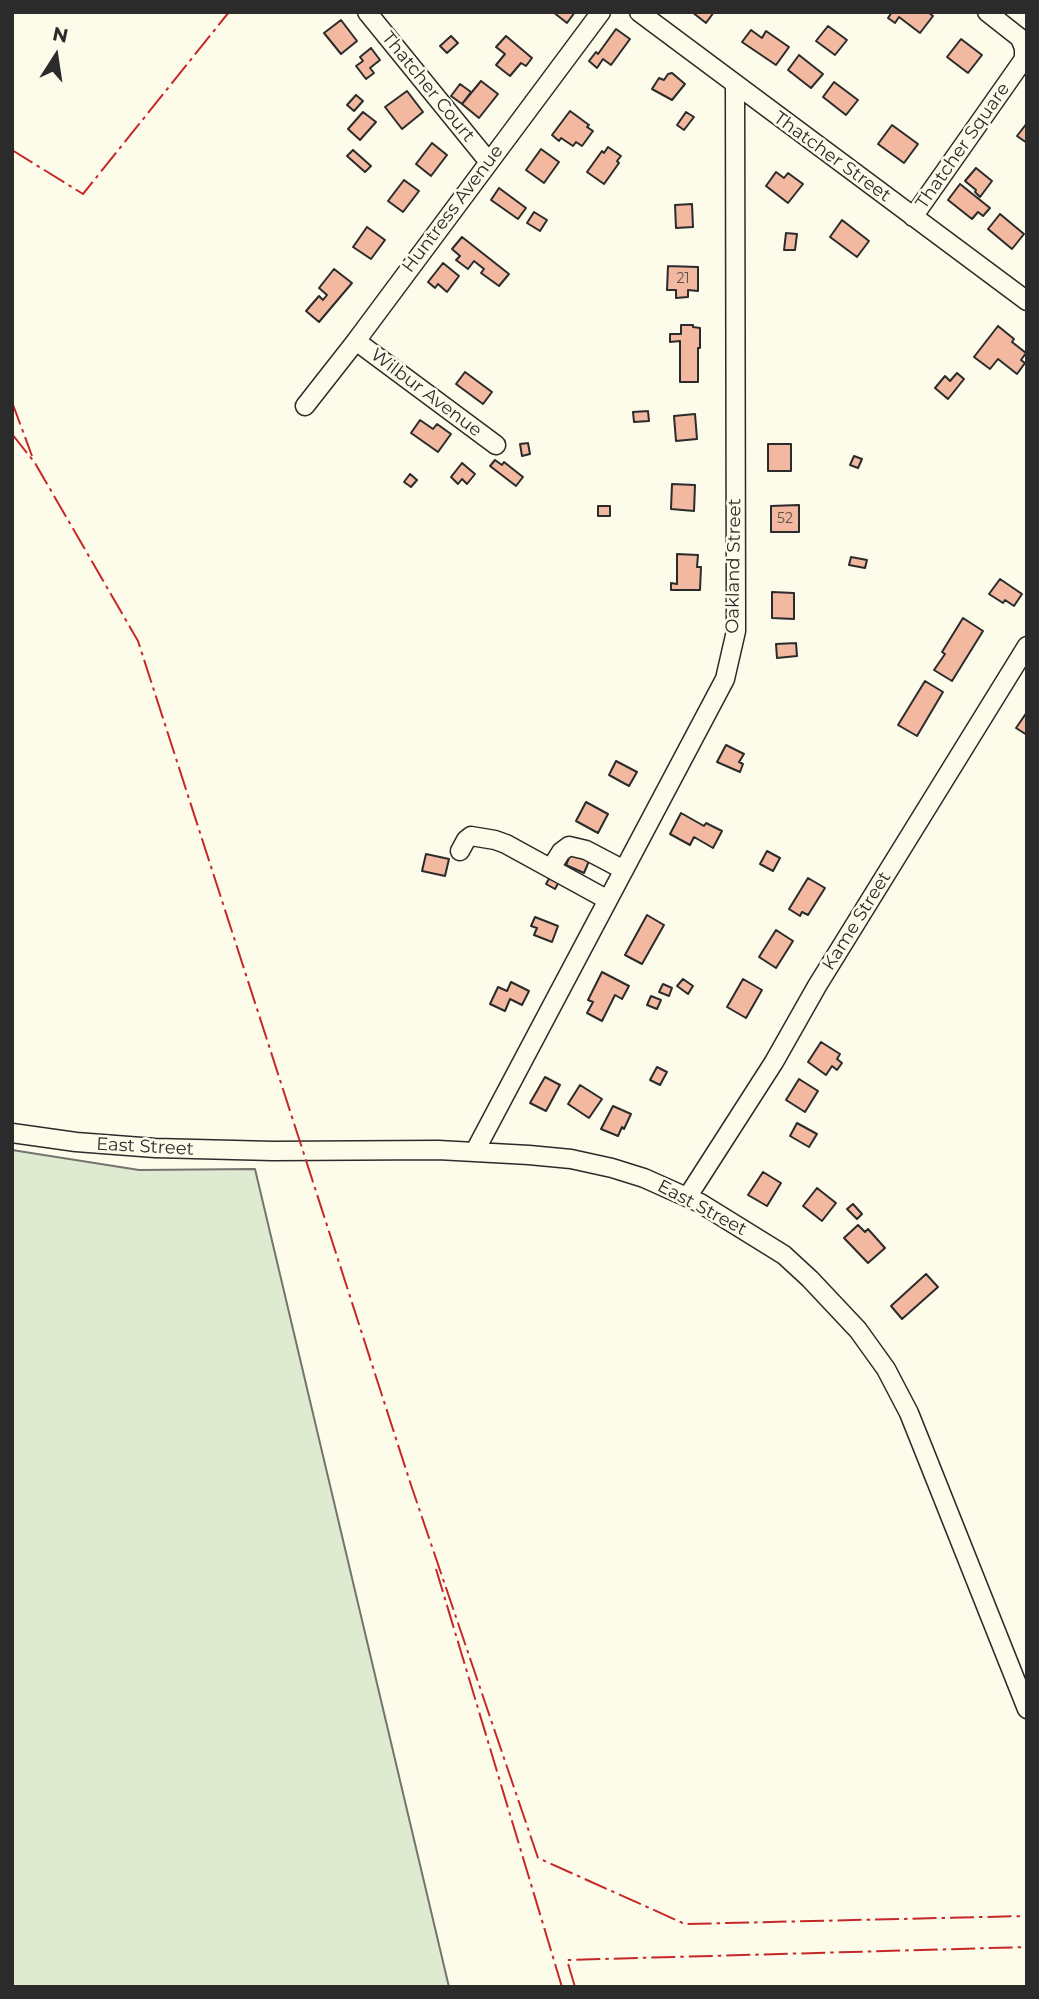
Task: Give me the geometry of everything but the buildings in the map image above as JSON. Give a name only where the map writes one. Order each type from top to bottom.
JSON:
[{"type":"street","name":"Thatcher Court","points":[[368,12],[488,162]]},
{"type":"street","name":"Huntress Avenue","points":[[305,406],[601,12]]},
{"type":"street","name":"Thatcher Street","points":[[639,12],[1027,302]]},
{"type":"street","name":"Thatcher Square","points":[[913,217],[1024,59],[1020,38],[987,12]]},
{"type":"street","name":"Oakland Street","points":[[475,1151],[725,679],[736,631],[735,85]]},
{"type":"street","name":"Wilbur Avenue","points":[[356,341],[496,445]]},
{"type":"street","name":"Kame Street","points":[[688,1196],[774,1062],[817,986],[1027,646]]},
{"type":"street","points":[[460,851],[471,836],[483,837],[506,845],[608,900]]},
{"type":"street","points":[[551,868],[561,852],[569,846],[586,850],[624,870]]},
{"type":"street","name":"East Street","points":[[12,1133],[89,1144],[194,1150],[475,1151],[539,1156],[592,1164],[644,1178],[688,1196],[784,1255],[858,1330],[886,1369],[909,1413],[1027,1709]]},
{"type":"green space","points":[[12,1150],[139,1170],[255,1169],[449,1987],[12,1987]]},
{"type":"power","points":[[12,150],[83,194],[229,12]]},
{"type":"power","points":[[12,402],[32,456]]},
{"type":"power","points":[[12,434],[35,463],[138,641],[411,1485],[538,1858],[685,1924],[1027,1916]]},
{"type":"power","points":[[436,1569],[562,1987]]},
{"type":"power","points":[[575,1987],[567,1960],[1027,1947]]}]
